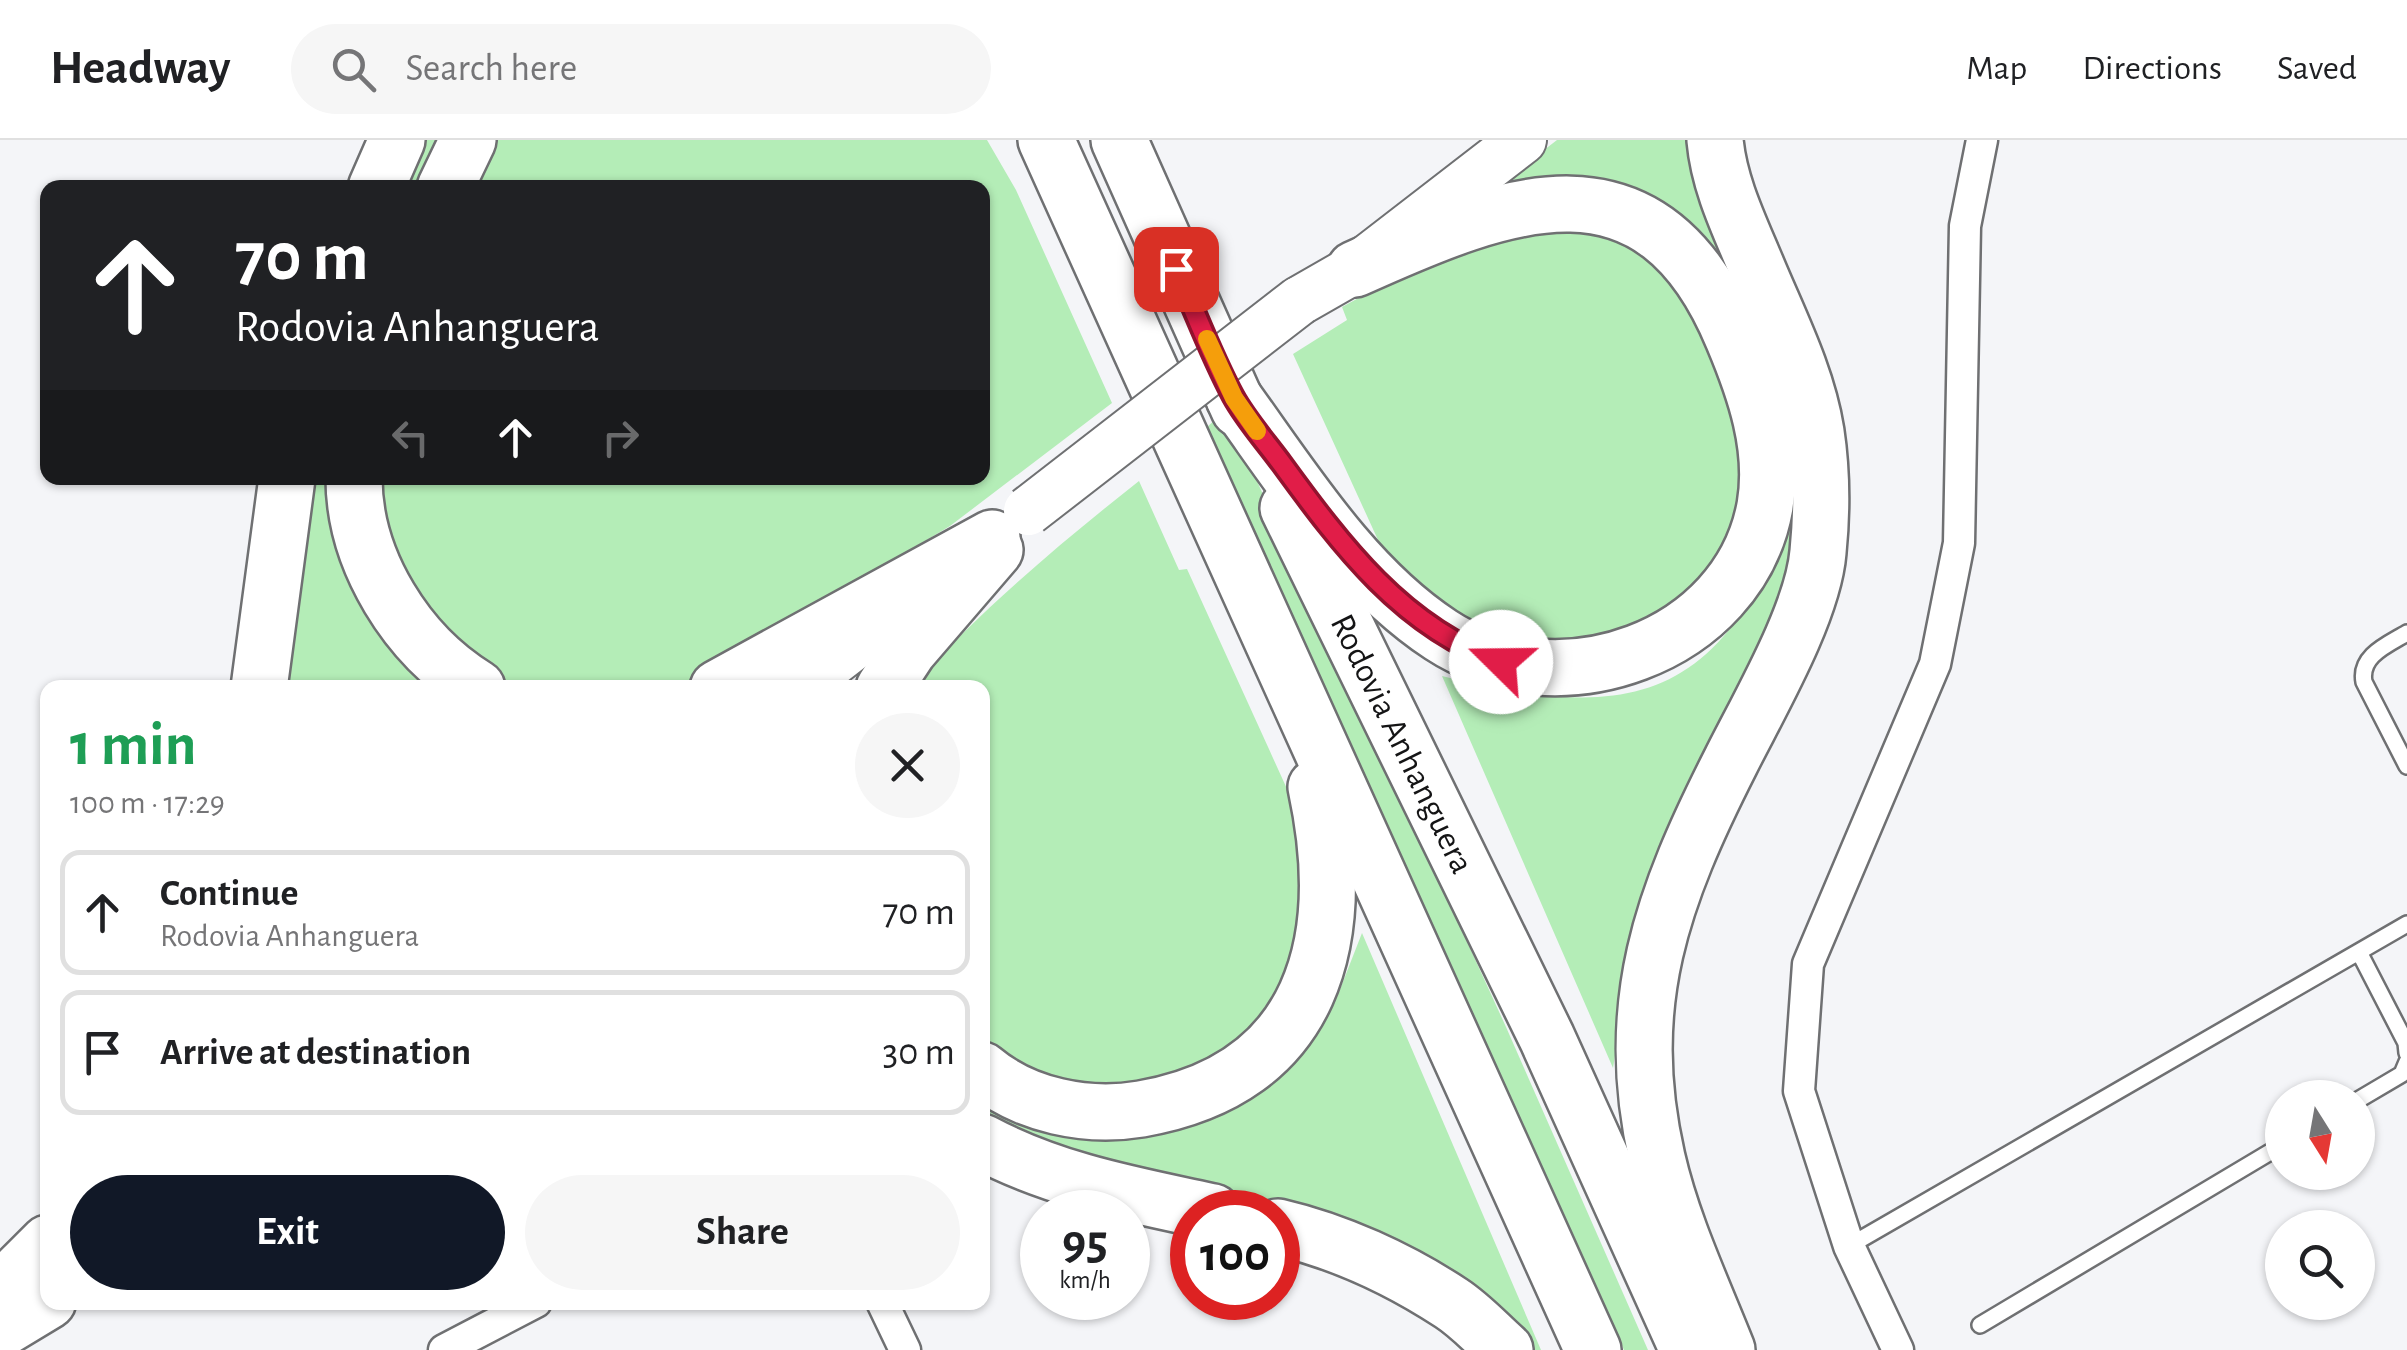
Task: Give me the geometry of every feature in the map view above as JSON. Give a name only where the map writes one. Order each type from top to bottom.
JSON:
[{"type":"highway","points":[[380,180],[397,140]]},
{"type":"highway","points":[[449,180],[468,140]]},
{"type":"highway","points":[[1006,140],[1132,331]]},
{"type":"highway","points":[[1046,140],[1593,1350]]},
{"type":"highway","name":"Rodovia Anhanguera","points":[[1119,140],[1234,398],[1547,1038],[1688,1350]]},
{"type":"highway","points":[[1714,140],[1729,202],[1800,377],[1816,429],[1822,498],[1818,558],[1800,617],[1691,840],[1653,954],[1646,1001],[1642,1054],[1658,1161],[1677,1223],[1727,1350]]},
{"type":"highway","points":[[1234,398],[1305,496],[1380,585],[1444,638],[1476,653],[1531,668],[1589,668],[1650,648],[1701,614],[1725,589],[1756,535],[1765,507],[1766,444],[1757,404],[1721,309],[1708,284],[1680,250],[1644,222],[1615,211],[1570,204],[1500,213],[1446,228],[1355,269]]},
{"type":"highway","points":[[259,680],[286,485]]},
{"type":"highway","points":[[355,485],[369,554],[394,605],[436,658],[466,680]]},
{"type":"highway","points":[[737,680],[1010,524]]},
{"type":"highway","points":[[889,680],[1010,524]]},
{"type":"highway","points":[[990,1076],[1033,1100],[1096,1112],[1126,1112],[1187,1098],[1228,1082],[1262,1057],[1295,1016],[1316,972],[1326,932],[1326,833],[1298,701]]},
{"type":"highway","points":[[990,1146],[1019,1162],[1074,1181],[1170,1202]]},
{"type":"highway","points":[[1300,1232],[1367,1258],[1454,1305],[1505,1350]]},
{"type":"highway","points":[[0,1292],[40,1251]]},
{"type":"highway","points":[[0,1330],[40,1306]]},
{"type":"main road","points":[[809,680],[1299,301],[1383,226],[1490,140]]},
{"type":"main road","points":[[1299,301],[1355,269],[1522,140]]},
{"type":"main road","points":[[0,1316],[40,1285]]},
{"type":"street","points":[[1898,1350],[1849,1246],[1799,1092],[1808,964],[1934,664],[1959,542],[1964,226],[1982,140]]},
{"type":"street","points":[[444,1350],[482,1342],[525,1310]]},
{"type":"street","points":[[886,1310],[906,1350]]},
{"type":"lane","points":[[2407,632],[2366,660],[2362,670],[2364,682],[2407,766]]},
{"type":"lane","points":[[1849,1246],[2407,924]]},
{"type":"lane","points":[[2359,952],[2406,1043],[2407,1053]]},
{"type":"lane","points":[[2375,1090],[2402,1074],[2407,1062]]},
{"type":"lane","points":[[1980,1325],[2265,1155]]},
{"type":"green space","points":[[422,140],[451,140],[431,180],[405,180]]},
{"type":"green space","points":[[488,140],[987,140],[1016,190],[1112,403],[950,526],[694,680],[500,680],[479,671],[446,643],[393,559],[377,485],[990,485],[990,180],[470,180]]},
{"type":"green space","points":[[1557,140],[1690,140],[1716,219],[1806,544],[1619,1031],[1613,1068],[1442,676],[1554,696],[1602,697],[1646,689],[1685,670],[1720,641],[1752,598],[1781,540],[1694,238],[1472,206]]},
{"type":"green space","points":[[1566,230],[1613,236],[1647,250],[1691,299],[1743,435],[1740,510],[1722,554],[1701,587],[1641,637],[1490,643],[1398,573],[1378,540],[1293,354],[1347,320],[1342,307],[1412,269],[1524,233]]},
{"type":"green space","points":[[1225,411],[1506,1027],[1648,1350],[1624,1350],[1207,427]]},
{"type":"green space","points":[[1139,481],[1179,570],[1187,569],[1303,824],[1310,944],[1262,1026],[1197,1075],[1108,1092],[1029,1072],[990,1048],[990,680],[918,680],[964,632]]},
{"type":"green space","points":[[309,485],[340,485],[429,680],[284,680]]},
{"type":"green space","points":[[1362,933],[1541,1350],[1531,1350],[1300,1224],[1300,1190],[1170,1190],[1170,1194],[1079,1175],[990,1132],[990,1097],[1020,1119],[1299,1052],[1337,997]]},
{"type":"slow traffic","points":[[1207,339],[1234,398],[1257,431]]},
{"type":"route","points":[[1176,269],[1234,398],[1356,558],[1407,611],[1444,638],[1501,662]]}]
